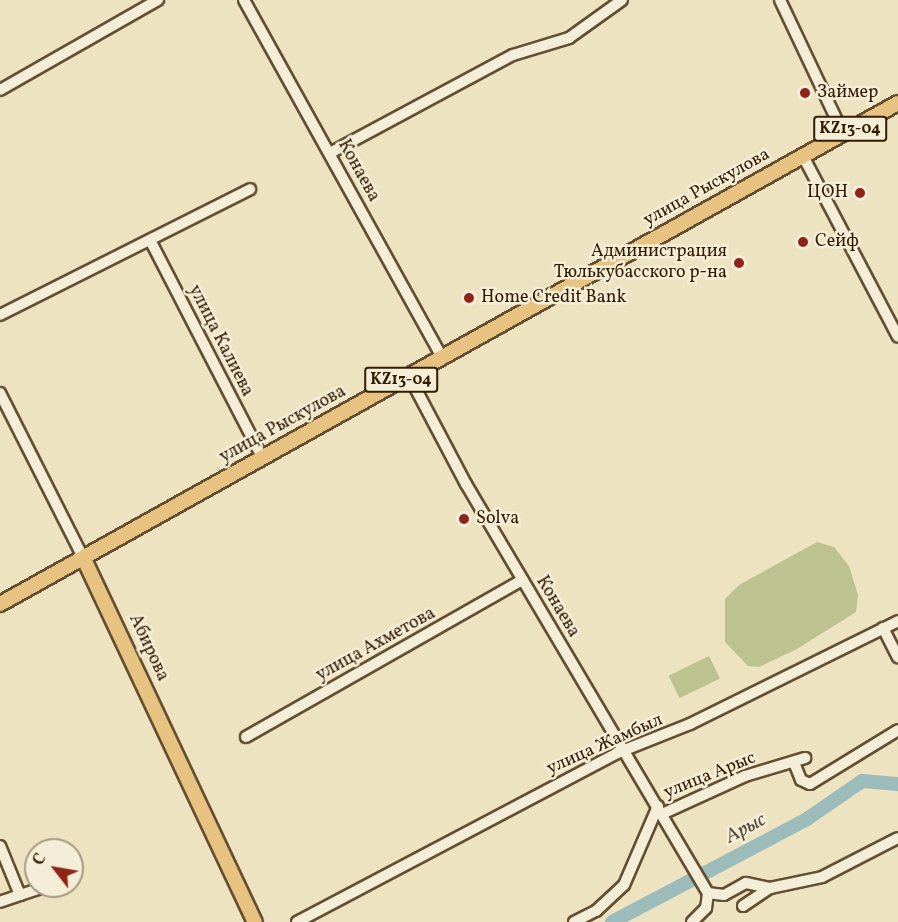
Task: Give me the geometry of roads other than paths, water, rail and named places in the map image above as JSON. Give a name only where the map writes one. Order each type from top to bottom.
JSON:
[{"type":"main road","name":"улица Рыскулова","points":[[0,604],[898,102]]},
{"type":"main road","name":"Абирова","points":[[84,559],[255,922]]},
{"type":"street","points":[[0,90],[158,0]]},
{"type":"street","name":"Конаева","points":[[244,0],[442,357]]},
{"type":"street","points":[[330,153],[513,55],[569,38],[622,0]]},
{"type":"street","points":[[780,0],[843,133]]},
{"type":"street","points":[[803,156],[898,337]]},
{"type":"street","points":[[0,315],[250,189]]},
{"type":"street","name":"улица Калиева","points":[[150,240],[262,457]]},
{"type":"street","name":"Конаева","points":[[409,376],[522,580],[627,751],[708,892]]},
{"type":"street","name":"Абирова","points":[[0,393],[84,559]]},
{"type":"street","name":"улица Ахметова","points":[[246,737],[522,580]]},
{"type":"street","name":"улица Жамбыл","points":[[297,922],[627,751],[898,621]]},
{"type":"street","points":[[883,628],[898,657]]},
{"type":"street","points":[[795,765],[801,780],[810,784],[898,730]]},
{"type":"street","name":"улица Арыс","points":[[574,922],[596,911],[624,885],[660,810],[745,776],[795,765],[805,758]]},
{"type":"street","points":[[743,906],[770,888],[831,874],[898,838]]},
{"type":"street","points":[[0,846],[20,895]]},
{"type":"street","points":[[692,922],[706,908],[708,892],[724,896],[746,883],[770,888]]},
{"type":"street","points":[[0,902],[24,894]]},
{"type":"waterway","name":"Арыс","points":[[612,922],[807,819],[862,781],[898,784]]},
{"type":"place","name":"Займер","points":[[805,93]]},
{"type":"place","name":"ЦОН","points":[[860,193]]},
{"type":"place","name":"Сейф","points":[[803,242]]},
{"type":"place","name":"Администрация Тюлькубасского р-на","points":[[739,263]]},
{"type":"place","name":"Home Credit Bank","points":[[469,298]]},
{"type":"place","name":"Solva","points":[[464,519]]}]
